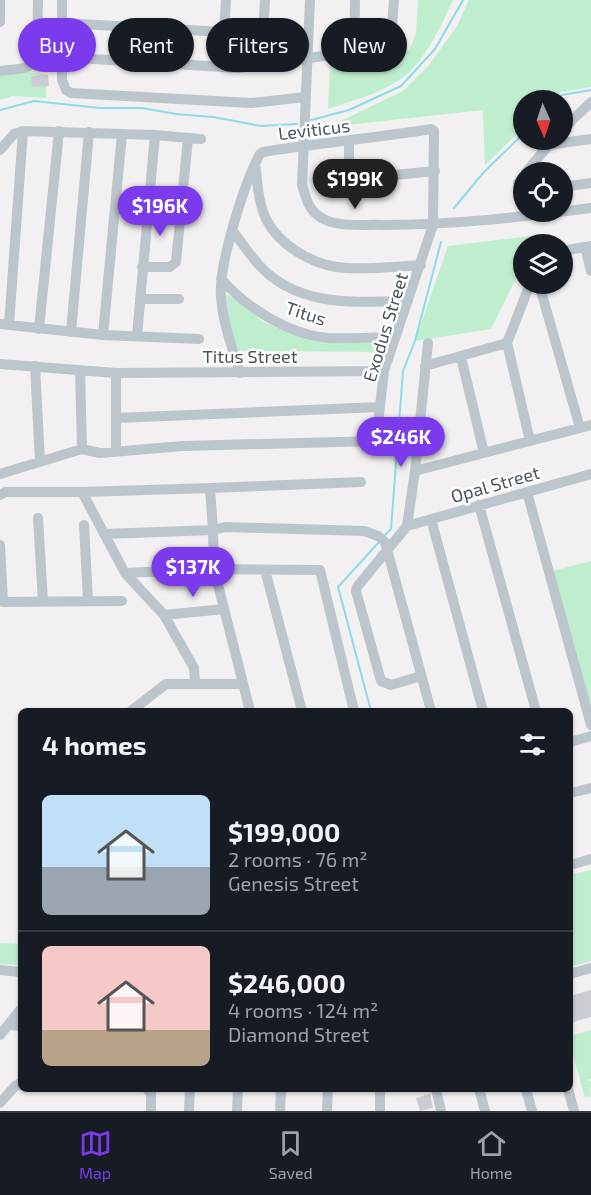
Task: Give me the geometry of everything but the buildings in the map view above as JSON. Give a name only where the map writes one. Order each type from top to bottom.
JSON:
[{"type":"street","points":[[0,0],[0,22]]},
{"type":"street","points":[[0,71],[28,68],[34,64],[37,58],[38,0]]},
{"type":"street","points":[[62,0],[62,18]]},
{"type":"street","points":[[225,18],[226,0]]},
{"type":"street","points":[[264,18],[265,0]]},
{"type":"street","points":[[309,19],[310,0]]},
{"type":"street","points":[[355,0],[355,18]]},
{"type":"street","points":[[393,18],[394,0]]},
{"type":"street","points":[[96,25],[206,31]]},
{"type":"street","points":[[96,59],[206,65]]},
{"type":"street","points":[[63,72],[63,85],[71,93],[251,103],[305,97]]},
{"type":"street","points":[[306,72],[302,185],[307,200],[316,214],[331,222],[434,225],[591,208]]},
{"type":"street","points":[[573,119],[591,102]]},
{"type":"street","name":"Leviticus","points":[[255,164],[263,152],[431,129],[435,135],[434,225]]},
{"type":"street","points":[[23,131],[4,324],[103,335],[199,339]]},
{"type":"street","points":[[0,150],[14,134],[23,131],[89,132],[201,139]]},
{"type":"street","points":[[39,329],[59,131]]},
{"type":"street","points":[[71,332],[89,132]]},
{"type":"street","points":[[103,335],[122,134]]},
{"type":"street","points":[[137,336],[155,135]]},
{"type":"street","points":[[142,267],[170,267],[176,262],[188,138]]},
{"type":"street","points":[[573,140],[591,139]]},
{"type":"street","points":[[349,141],[350,176],[354,179],[435,171]]},
{"type":"street","points":[[535,162],[544,150]]},
{"type":"street","points":[[240,373],[225,325],[221,279],[232,230],[255,164]]},
{"type":"street","points":[[255,164],[258,195],[266,219],[290,245],[313,262],[339,268],[421,265]]},
{"type":"street","points":[[573,185],[591,183]]},
{"type":"street","name":"Exodus Street","points":[[116,452],[183,446],[376,441],[384,371],[434,225]]},
{"type":"street","points":[[232,230],[260,266],[283,285],[299,292],[341,302],[408,301]]},
{"type":"street","points":[[573,249],[588,247],[591,272]]},
{"type":"street","name":"Titus","points":[[221,279],[248,304],[304,333],[327,338],[395,337]]},
{"type":"street","points":[[526,294],[507,343],[530,441]]},
{"type":"street","points":[[415,471],[585,427],[542,294]]},
{"type":"street","points":[[140,299],[179,299]]},
{"type":"street","points":[[421,676],[391,685],[381,681],[356,596],[357,587],[407,526],[428,343]]},
{"type":"street","points":[[425,366],[507,343]]},
{"type":"street","points":[[461,357],[484,453]]},
{"type":"street","name":"Titus Street","points":[[0,364],[116,373],[384,371]]},
{"type":"street","points":[[35,366],[40,462]]},
{"type":"street","points":[[80,370],[82,449]]},
{"type":"street","points":[[0,474],[82,449],[100,453],[116,452],[116,373]]},
{"type":"street","points":[[116,418],[380,406]]},
{"type":"street","name":"Opal Street","points":[[407,526],[591,474]]},
{"type":"street","points":[[0,495],[5,492],[82,492],[361,482]]},
{"type":"street","points":[[210,488],[214,569],[249,708]]},
{"type":"street","points":[[82,492],[125,573],[164,615],[194,668],[195,684]]},
{"type":"street","points":[[527,492],[591,725]]},
{"type":"street","points":[[479,505],[535,708]]},
{"type":"street","points":[[38,518],[43,602]]},
{"type":"street","points":[[431,519],[482,708]]},
{"type":"street","points":[[84,525],[88,601]]},
{"type":"street","points":[[104,534],[213,530],[231,526],[364,531],[378,536],[385,542],[430,708]]},
{"type":"street","points":[[0,545],[2,603],[122,601]]},
{"type":"street","points":[[125,573],[214,569],[320,570],[353,708]]},
{"type":"street","points":[[265,570],[301,708]]},
{"type":"street","points":[[164,615],[224,609]]},
{"type":"street","points":[[135,708],[166,684],[242,684]]},
{"type":"street","points":[[573,741],[591,736]]},
{"type":"street","points":[[573,793],[591,788]]},
{"type":"street","points":[[573,864],[591,859]]},
{"type":"street","points":[[573,973],[591,968]]},
{"type":"street","points":[[0,970],[18,972]]},
{"type":"street","points":[[0,1035],[18,1013]]},
{"type":"street","points":[[8,1025],[18,1026]]},
{"type":"street","points":[[0,1103],[18,1084]]},
{"type":"street","points":[[150,1092],[151,1111]]},
{"type":"street","points":[[189,1111],[190,1092]]},
{"type":"street","points":[[237,1111],[238,1092]]},
{"type":"street","points":[[280,1111],[281,1092]]},
{"type":"street","points":[[327,1111],[328,1092]]},
{"type":"street","points":[[380,1092],[380,1111]]},
{"type":"street","points":[[437,1092],[441,1111]]},
{"type":"street","points":[[480,1092],[485,1111]]},
{"type":"street","points":[[527,1092],[532,1111]]},
{"type":"street","points":[[569,1092],[574,1111]]},
{"type":"green space","points":[[418,0],[453,0],[431,44],[408,74],[382,90],[328,109],[330,72],[407,72],[407,51],[416,34]]},
{"type":"green space","points":[[469,0],[591,0],[591,87],[573,90],[513,90],[513,138],[485,165],[483,110],[328,127],[403,91],[429,65],[457,26]]},
{"type":"green space","points":[[28,72],[46,75],[46,98],[12,96],[0,100],[0,76]]},
{"type":"green space","points":[[513,238],[513,284],[491,329],[415,341],[448,246]]},
{"type":"green space","points":[[226,294],[244,305],[263,322],[287,332],[384,341],[381,352],[237,351],[229,321]]},
{"type":"green space","points":[[591,561],[591,716],[552,571]]},
{"type":"green space","points":[[591,870],[591,961],[573,966],[573,874]]},
{"type":"green space","points":[[0,943],[18,944],[18,965],[0,964]]},
{"type":"green space","points":[[591,1030],[591,1079],[588,1082],[591,1081],[591,1090],[589,1085],[591,1096],[585,1098],[573,1055],[573,1035]]},
{"type":"waterway","points":[[311,120],[349,110],[401,86],[435,49],[463,0]]},
{"type":"waterway","points":[[573,93],[591,90]]},
{"type":"waterway","points":[[0,110],[34,101],[100,108],[142,108],[261,126],[297,124]]},
{"type":"waterway","points":[[454,208],[484,172],[513,144]]},
{"type":"waterway","points":[[384,536],[391,529],[403,371],[415,341],[441,242]]},
{"type":"waterway","points":[[370,708],[338,587],[380,541]]}]
